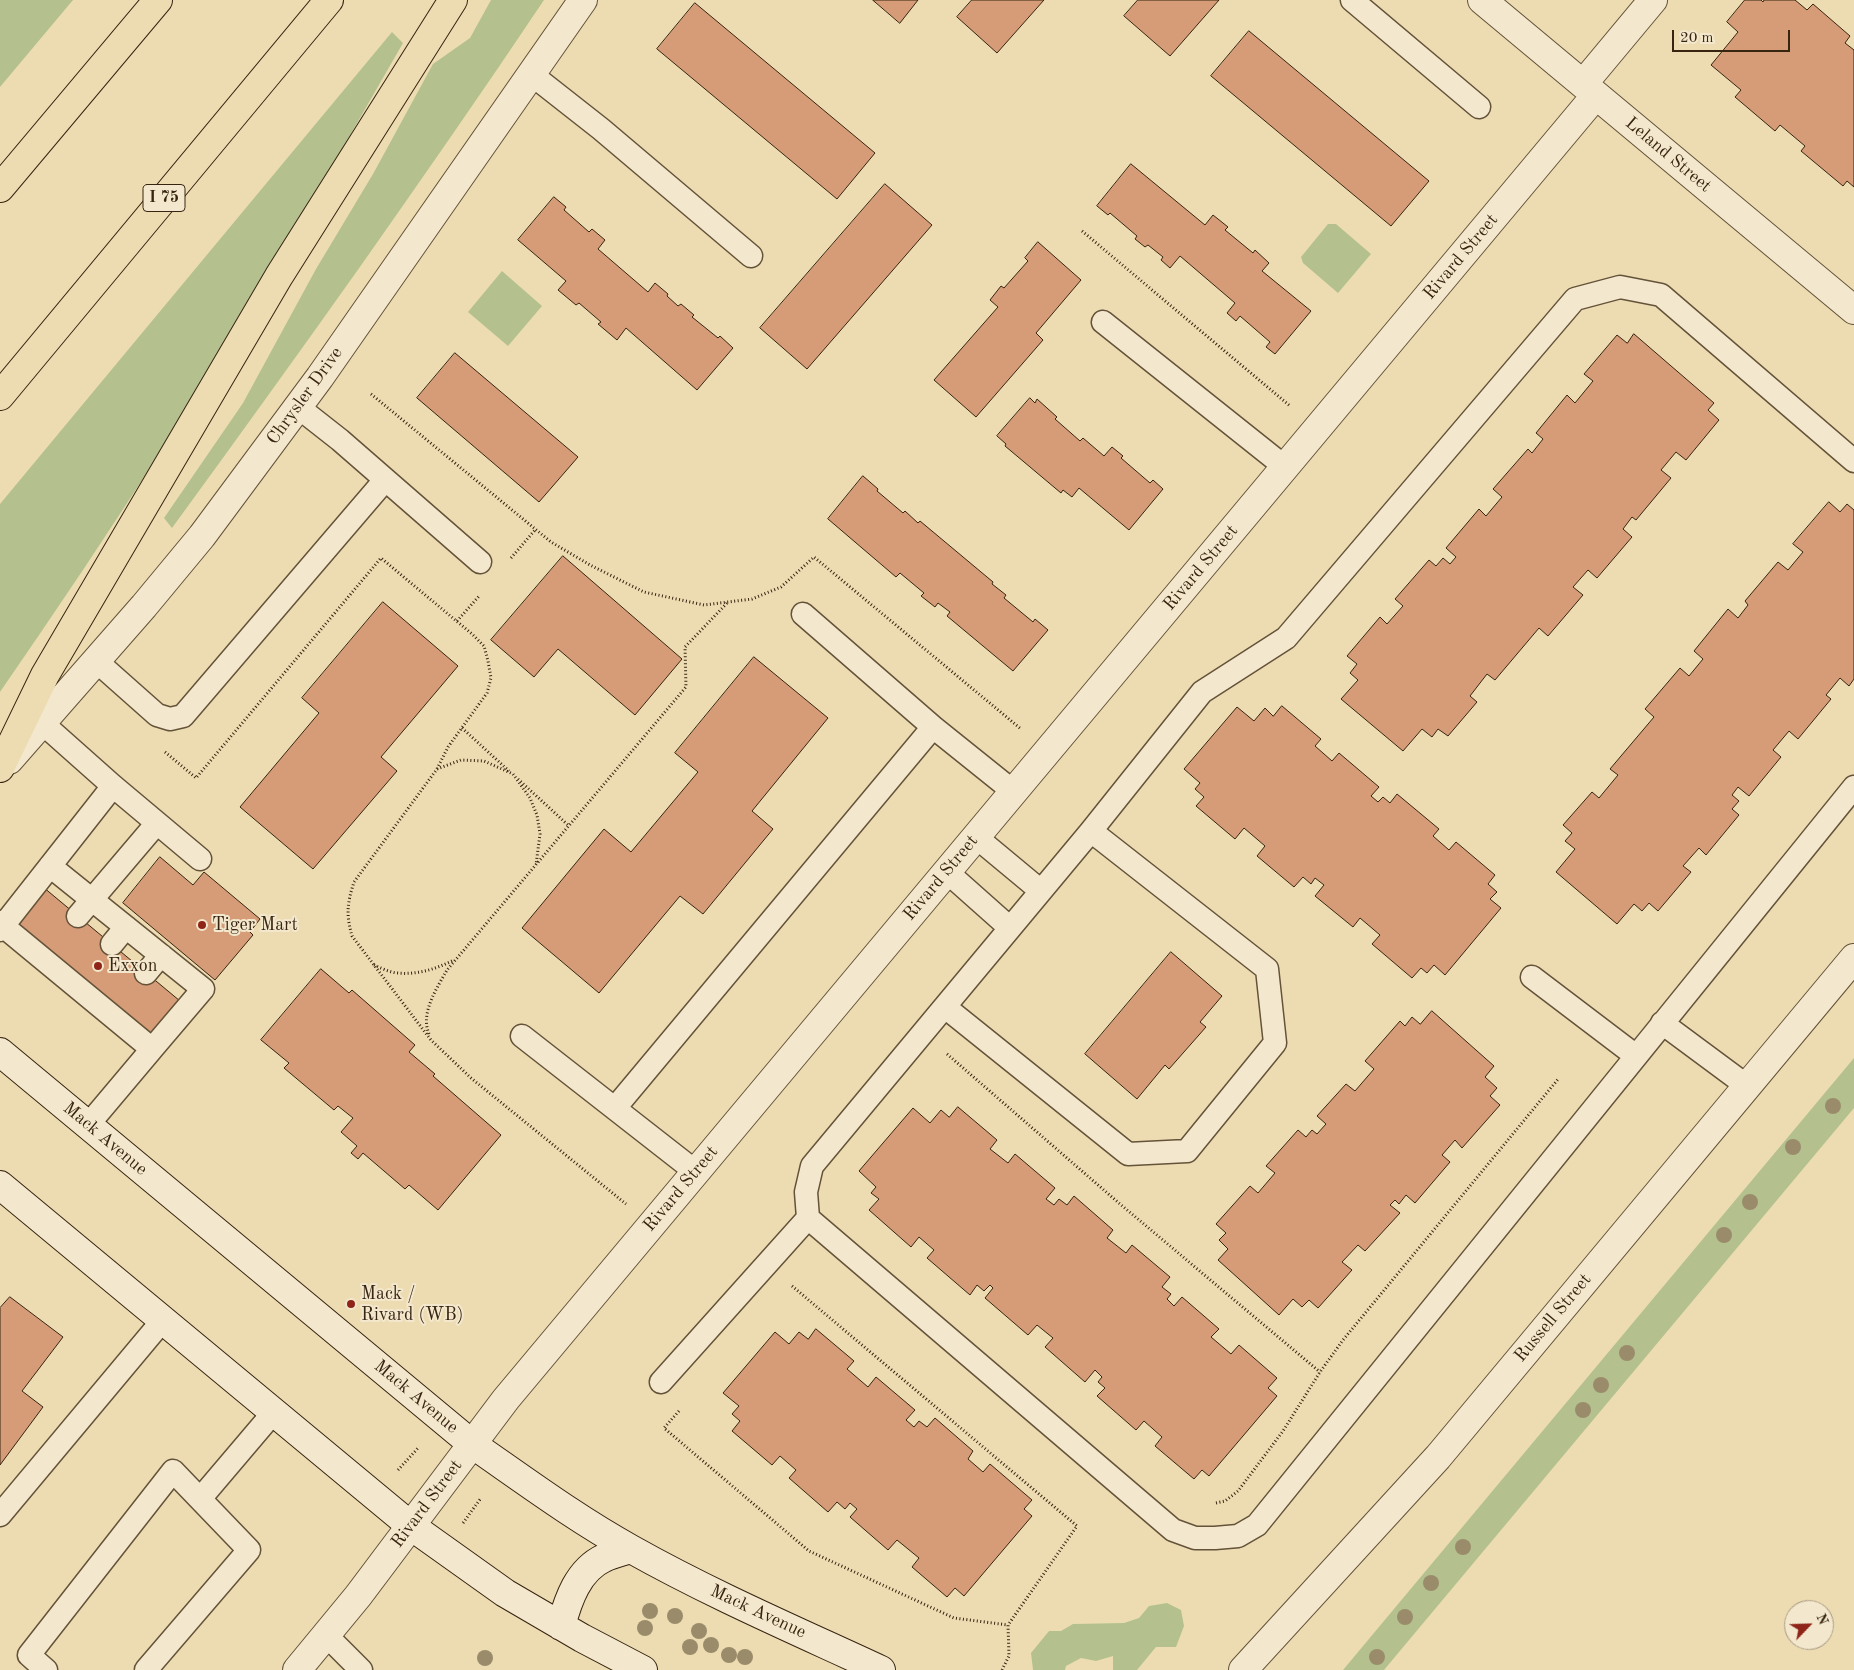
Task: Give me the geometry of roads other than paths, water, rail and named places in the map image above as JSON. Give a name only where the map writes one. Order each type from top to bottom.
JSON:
[{"type":"highway","points":[[0,188],[158,0]]},
{"type":"highway","name":"I 75","points":[[0,396],[329,0]]},
{"type":"highway","points":[[0,769],[45,674],[274,284],[453,0]]},
{"type":"street","name":"Chrysler Drive","points":[[0,769],[144,606],[202,536],[298,407],[583,0]]},
{"type":"street","name":"Leland Street","points":[[1482,0],[1854,310]]},
{"type":"street","name":"Rivard Street","points":[[297,1670],[358,1596],[512,1391],[1285,467],[1589,90],[1653,0]]},
{"type":"street","name":"Russell Street","points":[[1243,1670],[1438,1457],[1854,958]]},
{"type":"street","name":"Mack Avenue","points":[[0,1052],[472,1444],[553,1502],[630,1549],[707,1589],[881,1670]]},
{"type":"street","points":[[0,1185],[411,1526],[505,1593],[561,1626],[643,1670]]},
{"type":"street","points":[[561,1626],[568,1600],[582,1575],[603,1558],[630,1549]]},
{"type":"lane","points":[[1352,0],[1479,107]]},
{"type":"lane","points":[[531,74],[601,129],[751,256]]},
{"type":"lane","points":[[1854,461],[1661,295],[1620,287],[1575,299],[1286,638],[1202,692],[1091,831],[812,1166],[806,1192],[808,1218],[1173,1530],[1195,1538],[1238,1536],[1257,1525],[1854,787]]},
{"type":"lane","points":[[1103,322],[1285,467]]},
{"type":"lane","points":[[298,407],[340,440],[480,562]]},
{"type":"lane","points":[[96,660],[157,715],[170,719],[183,716],[385,480]]},
{"type":"lane","points":[[803,614],[933,727],[1014,792]]},
{"type":"lane","points":[[41,722],[113,786],[200,858]]},
{"type":"lane","points":[[615,1108],[933,727]]},
{"type":"lane","points":[[113,786],[1,926],[46,954],[114,1011],[152,1049]]},
{"type":"lane","points":[[78,916],[157,823]]},
{"type":"lane","points":[[945,1007],[1128,1154],[1187,1150],[1275,1043],[1267,969],[1091,831]]},
{"type":"lane","points":[[976,837],[1041,891]]},
{"type":"lane","points":[[50,866],[203,989],[88,1125]]},
{"type":"lane","points":[[947,872],[1010,928]]},
{"type":"lane","points":[[112,944],[126,927]]},
{"type":"lane","points":[[146,973],[161,956]]},
{"type":"lane","points":[[1532,976],[1636,1056]]},
{"type":"lane","points":[[1662,1024],[1747,1086]]},
{"type":"lane","points":[[522,1036],[696,1172]]},
{"type":"lane","points":[[661,1382],[808,1218]]},
{"type":"lane","points":[[0,1515],[163,1320]]},
{"type":"lane","points":[[200,1499],[273,1413]]},
{"type":"lane","points":[[46,1670],[30,1655],[174,1471],[250,1550],[146,1670]]},
{"type":"lane","points":[[326,1635],[361,1670]]},
{"type":"place","name":"Tiger Mart","points":[[202,925]]},
{"type":"place","name":"Exxon","points":[[98,966]]},
{"type":"place","name":"Mack / Rivard (WB)","points":[[351,1304]]}]
